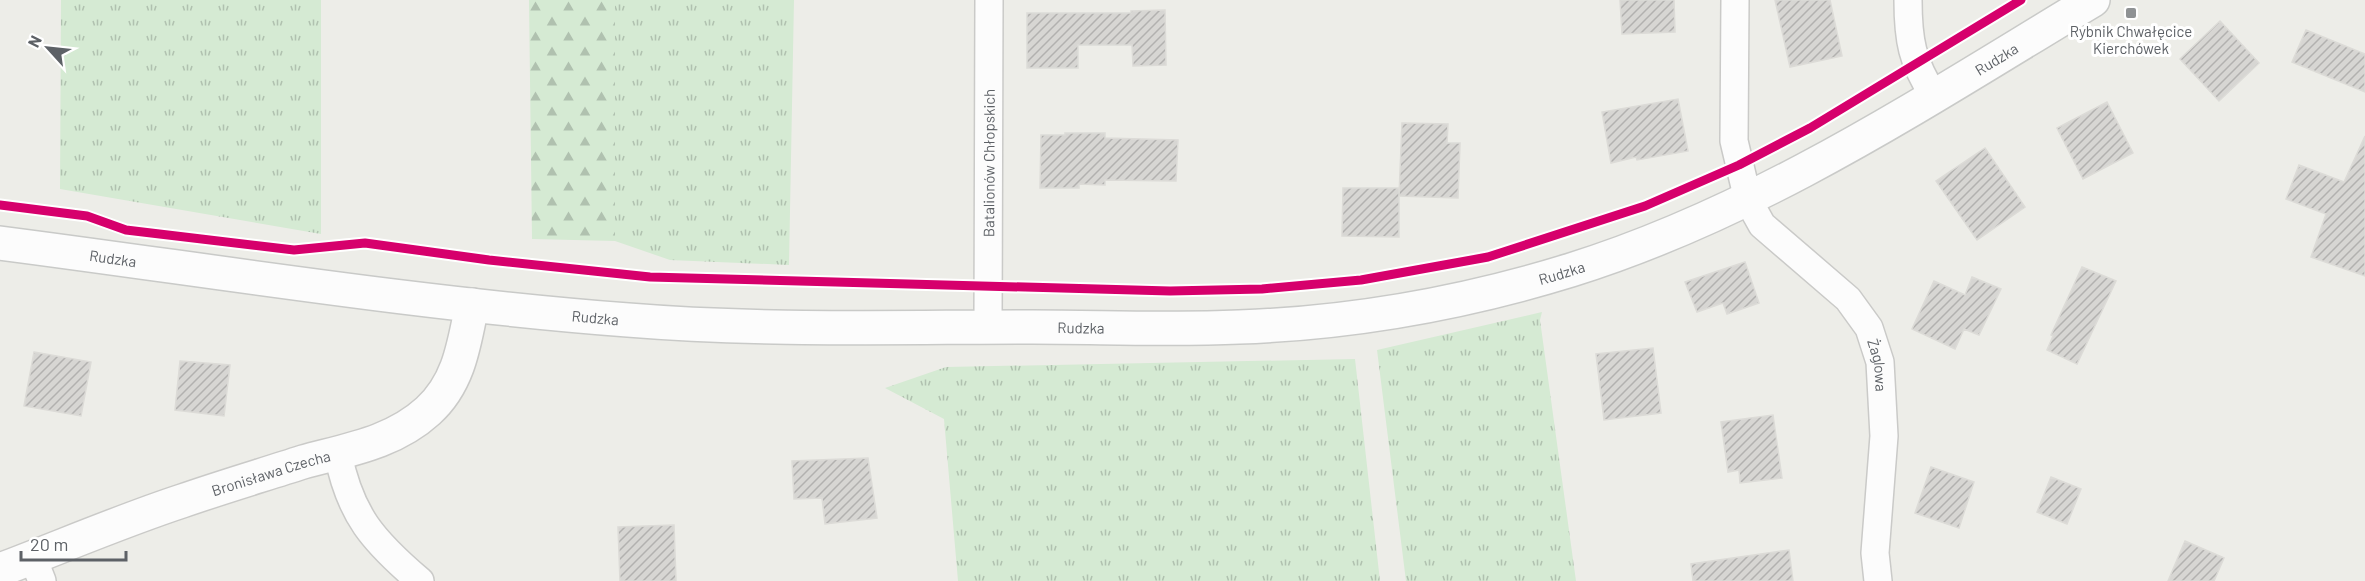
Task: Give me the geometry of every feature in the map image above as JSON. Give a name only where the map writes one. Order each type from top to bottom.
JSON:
[{"type":"main road","name":"Rudzka","points":[[0,243],[472,305],[632,321],[988,327],[1240,327],[1316,322],[1404,309],[1502,289],[1572,269],[1652,242],[1748,200],[1809,169],[2093,0]]},
{"type":"main road","name":"Bronisława Czecha","points":[[0,570],[38,569],[178,502],[338,454],[405,429],[436,404],[448,387],[457,370],[472,305]]},
{"type":"street","name":"Batalionów Chłopskich","points":[[988,0],[988,327]]},
{"type":"street","name":"Żaglowa","points":[[1735,0],[1734,141],[1748,200],[1762,225],[1848,299],[1869,328],[1880,362],[1884,436],[1875,553],[1878,581]]},
{"type":"street","points":[[1908,0],[1908,35],[1916,65],[1934,96]]},
{"type":"street","points":[[338,454],[349,499],[360,518],[380,544],[420,581]]},
{"type":"green space","points":[[61,0],[321,0],[321,234],[60,189]]},
{"type":"green space","points":[[529,0],[615,0],[615,241],[532,239]]},
{"type":"green space","points":[[615,0],[794,0],[789,265],[670,260],[615,241]]},
{"type":"green space","points":[[1542,312],[1540,320],[1576,581],[1406,581],[1377,350]]},
{"type":"green space","points":[[1355,359],[1380,581],[958,581],[944,419],[885,388],[946,367]]},
{"type":"building","points":[[1620,0],[1674,0],[1675,32],[1622,34]]},
{"type":"building","points":[[1775,0],[1830,0],[1842,56],[1790,67]]},
{"type":"building","points":[[1165,10],[1166,65],[1133,66],[1132,45],[1078,45],[1078,68],[1027,68],[1027,13],[1131,13],[1131,11]]},
{"type":"building","points":[[2220,21],[2259,63],[2219,101],[2180,59]]},
{"type":"building","points":[[2306,30],[2365,54],[2365,92],[2292,62]]},
{"type":"building","points":[[1678,99],[1688,151],[1637,160],[1636,157],[1611,163],[1602,112]]},
{"type":"building","points":[[2107,102],[2133,153],[2083,179],[2057,128]]},
{"type":"building","points":[[1402,123],[1448,124],[1447,143],[1460,143],[1458,198],[1399,196]]},
{"type":"building","points":[[1065,133],[1105,133],[1105,138],[1178,140],[1176,181],[1105,180],[1105,185],[1079,184],[1079,188],[1040,188],[1041,135],[1065,135]]},
{"type":"building","points":[[2365,136],[2365,276],[2311,257],[2326,214],[2286,199],[2299,165],[2344,182]]},
{"type":"building","points":[[1985,148],[2025,207],[1977,240],[1936,181]]},
{"type":"building","points":[[1343,188],[1399,188],[1399,237],[1342,236]]},
{"type":"building","points":[[1745,262],[1759,303],[1727,314],[1723,303],[1697,312],[1685,282]]},
{"type":"building","points":[[2082,267],[2116,281],[2077,364],[2047,350],[2053,336],[2051,335]]},
{"type":"building","points":[[1972,277],[2001,289],[1979,335],[1964,329],[1955,349],[1912,329],[1934,281],[1965,295]]},
{"type":"building","points":[[1653,348],[1661,413],[1604,420],[1596,354]]},
{"type":"building","points":[[34,352],[91,362],[81,416],[24,406]]},
{"type":"building","points":[[180,361],[230,365],[224,416],[175,410]]},
{"type":"building","points":[[1773,415],[1782,478],[1740,483],[1739,470],[1728,472],[1721,422]]},
{"type":"building","points":[[868,458],[877,518],[825,524],[822,498],[794,499],[792,461]]},
{"type":"building","points":[[1931,467],[1974,482],[1959,528],[1915,513]]},
{"type":"building","points":[[2051,477],[2081,489],[2067,524],[2037,512]]},
{"type":"building","points":[[674,525],[676,581],[620,581],[618,527]]},
{"type":"building","points":[[2185,541],[2224,558],[2214,581],[2168,581]]},
{"type":"building","points":[[1789,550],[1793,581],[1693,581],[1691,564]]},
{"type":"cycle path","points":[[0,205],[87,216],[126,230],[294,250],[365,243],[489,260],[650,277],[1170,291],[1262,289],[1361,280],[1488,257],[1645,206],[1739,165],[1810,128],[2021,0]]},
{"type":"place","name":"Rybnik Chwałęcice Kierchówek","points":[[2131,13]]}]
